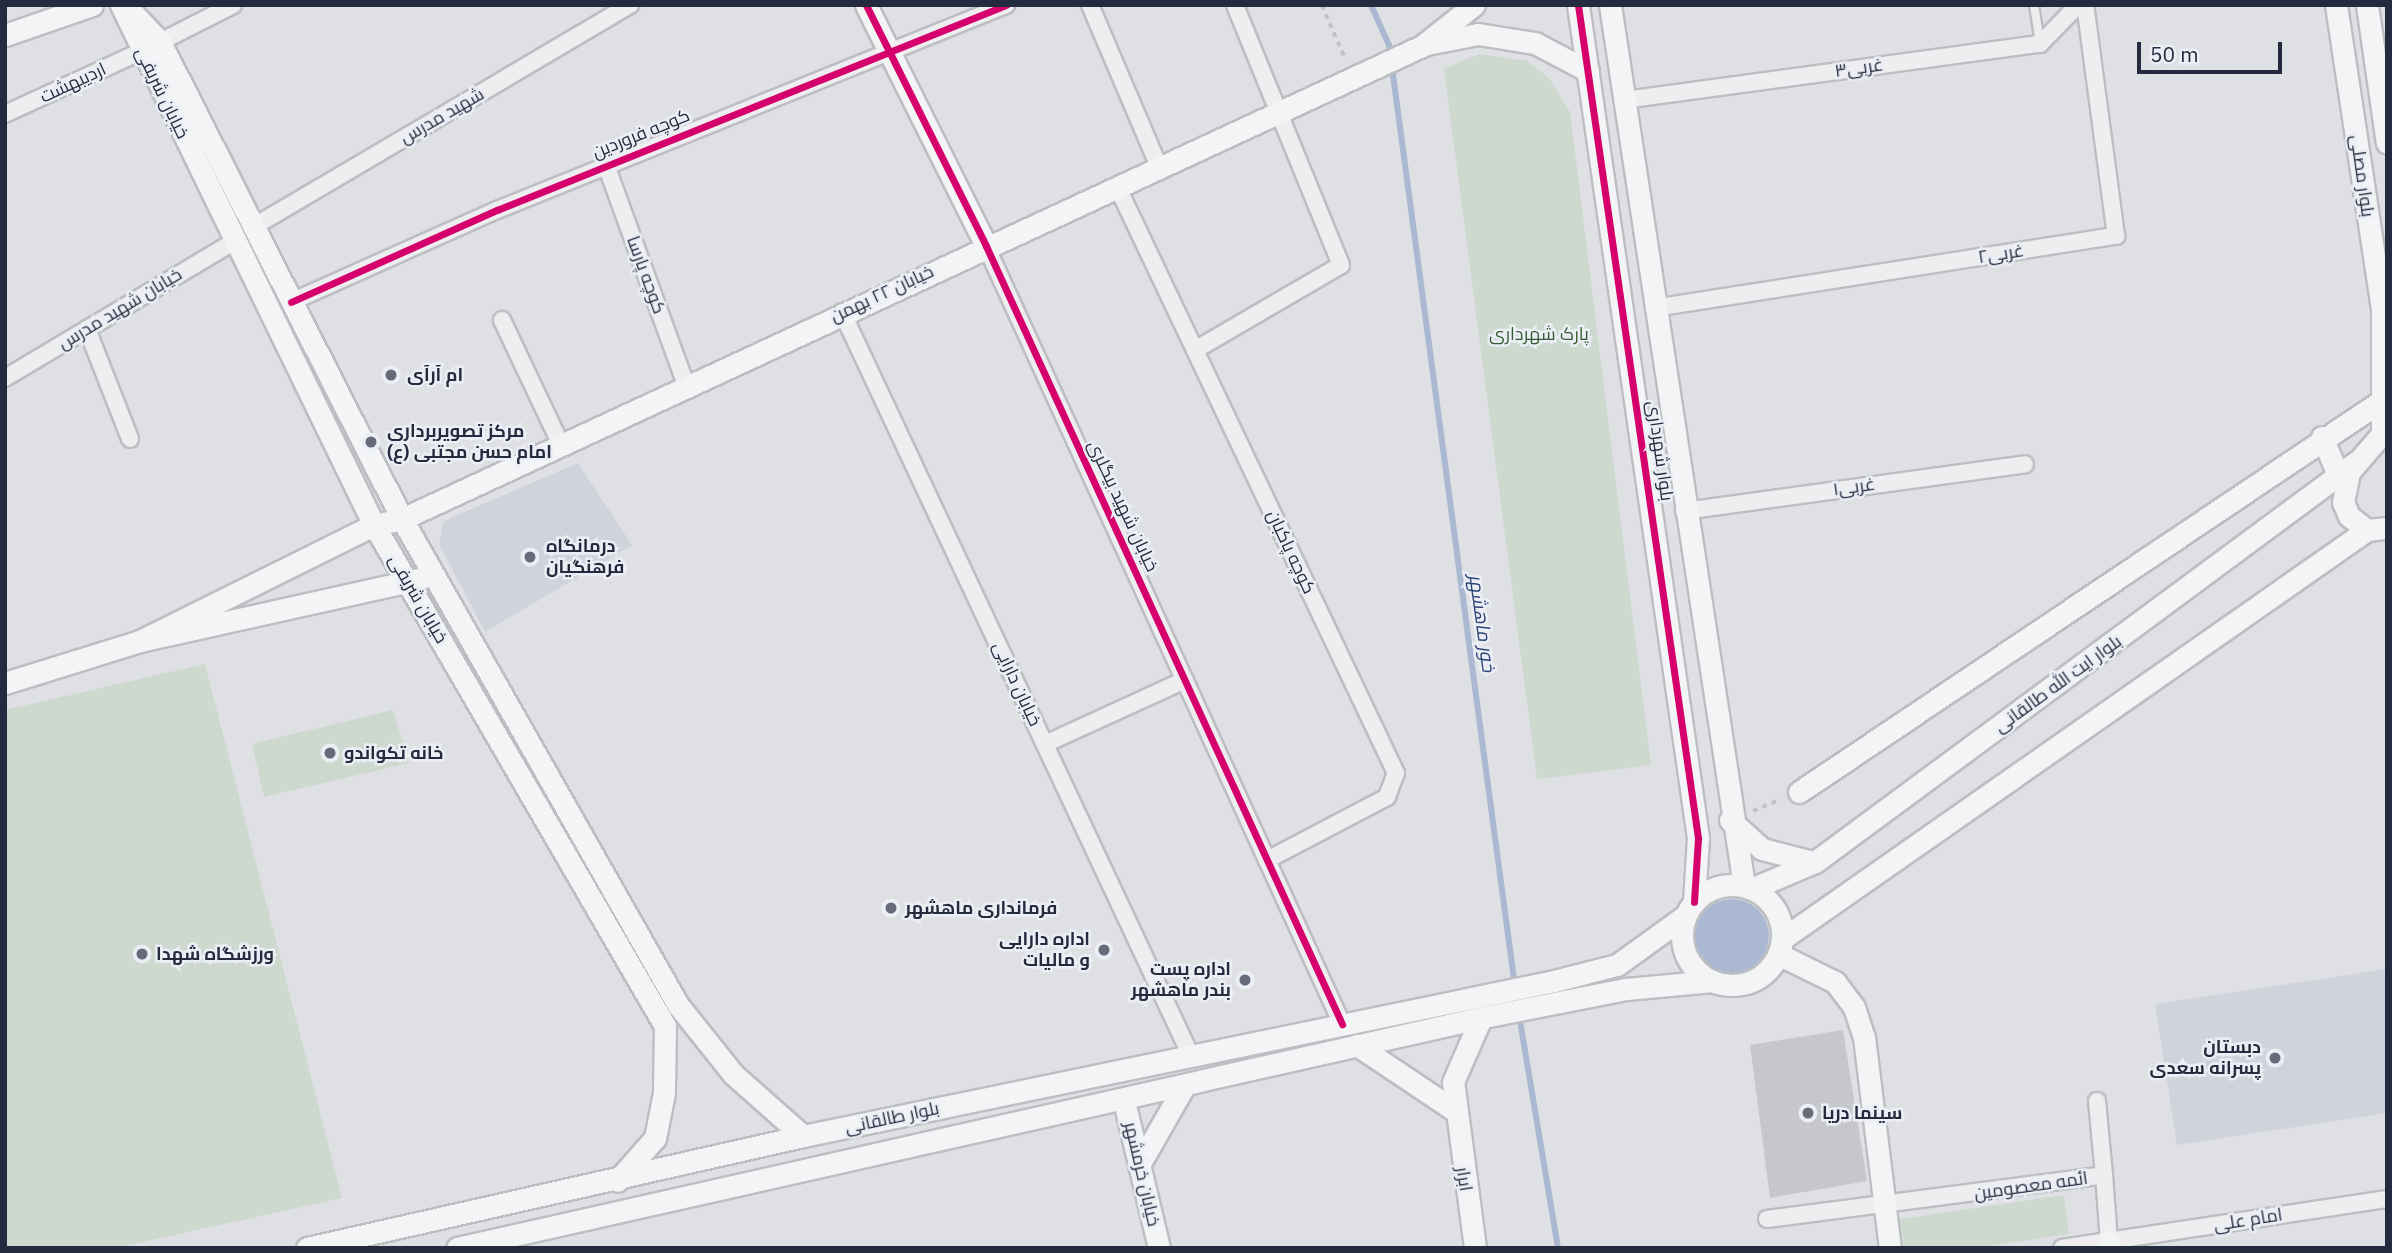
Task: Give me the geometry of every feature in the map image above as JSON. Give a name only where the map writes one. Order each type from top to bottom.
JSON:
[{"type":"main road","points":[[5,34],[92,5]]},
{"type":"main road","name":"خیابان شریفی","points":[[123,5],[151,47],[253,227],[402,519],[678,1006],[733,1074],[803,1136]]},
{"type":"main road","name":"خیابان شهید بیگلری","points":[[866,5],[986,246]]},
{"type":"main road","points":[[1422,46],[1474,5]]},
{"type":"main road","name":"بلوار شهرداری","points":[[1578,5],[1684,724],[1698,838],[1690,909]]},
{"type":"main road","name":"بلوار شهرداری","points":[[1610,5],[1714,719],[1730,820],[1748,887]]},
{"type":"main road","name":"بلوار مصلی","points":[[2336,5],[2382,310],[2384,429]]},
{"type":"main road","name":"بلوار مصلی","points":[[2367,5],[2387,142]]},
{"type":"main road","points":[[1422,46],[1478,34],[1535,43],[1588,71]]},
{"type":"main road","name":"خیابان ۲۲ بهمن","points":[[140,641],[374,525],[402,519],[842,312],[1422,46]]},
{"type":"main road","name":"خیابان شریفی","points":[[151,47],[235,241],[374,525],[665,1026],[664,1093],[655,1138],[617,1181]]},
{"type":"main road","points":[[1799,792],[2322,437],[2384,399]]},
{"type":"main road","points":[[2377,529],[2348,516],[2343,502],[2356,462],[2384,429]]},
{"type":"main road","points":[[2322,437],[2339,477]]},
{"type":"main road","name":"بلوار ایت الله طالقانی","points":[[1748,887],[1815,862],[2356,462]]},
{"type":"main road","points":[[1482,1011],[1713,981],[1758,978],[1780,946],[2377,529]]},
{"type":"main road","points":[[5,683],[140,641],[410,584],[433,573]]},
{"type":"main road","points":[[1684,724],[1714,719]]},
{"type":"main road","points":[[1730,820],[1762,849],[1815,862]]},
{"type":"main road","points":[[578,875],[598,863]]},
{"type":"main road","points":[[1482,1011],[1554,981],[1617,965],[1720,886],[1748,887],[1775,909],[1780,946],[1835,982],[1854,1007],[1864,1037],[1890,1248]]},
{"type":"main road","points":[[1690,909],[1686,954],[1713,981]]},
{"type":"main road","name":"بلوار طالقانی","points":[[307,1248],[617,1181],[803,1136],[1342,1024],[1482,1011]]},
{"type":"main road","name":"بلوار طالقانی","points":[[457,1248],[1183,1088],[1482,1011]]},
{"type":"main road","name":"ابرار","points":[[1475,1248],[1454,1110],[1458,1058],[1482,1011]]},
{"type":"main road","points":[[1357,1045],[1454,1110]]},
{"type":"main road","points":[[1139,1165],[1183,1088]]},
{"type":"main road","name":"خیابان خرمشهر","points":[[1124,1101],[1159,1248]]},
{"type":"street","name":"اردیبهشت","points":[[7,110],[151,47],[233,5]]},
{"type":"street","name":"شهید مدرس","points":[[253,227],[630,5]]},
{"type":"street","name":"کوچه فروردین","points":[[291,302],[606,166],[1006,5]]},
{"type":"street","points":[[1090,5],[1159,167]]},
{"type":"street","points":[[1195,350],[1341,265],[1235,5]]},
{"type":"street","points":[[2040,44],[2078,5]]},
{"type":"street","name":"۲غربی","points":[[1654,308],[2116,236],[2085,5]]},
{"type":"street","name":"۳غربی","points":[[1624,100],[2040,44]]},
{"type":"street","name":"کوچه پارسا","points":[[606,166],[686,385]]},
{"type":"street","name":"کوچه پاکبان","points":[[1117,186],[1396,773],[1387,797],[1267,860]]},
{"type":"street","name":"خیابان شهید مدرس","points":[[5,378],[235,241]]},
{"type":"street","name":"خیابان شهید بیگلری","points":[[986,246],[1342,1024]]},
{"type":"street","name":"خیابان دارایی","points":[[842,312],[1191,1056]]},
{"type":"street","points":[[502,320],[561,445]]},
{"type":"street","points":[[87,329],[130,439]]},
{"type":"street","name":"۱غربی","points":[[1684,511],[2025,464]]},
{"type":"street","points":[[1045,744],[1185,680]]},
{"type":"street","points":[[2097,1101],[2104,1175]]},
{"type":"street","name":"ائمه معصومین","points":[[1767,1219],[1885,1207],[2104,1175],[2109,1244]]},
{"type":"street","name":"امام علی","points":[[2062,1248],[2109,1244],[2387,1199]]},
{"type":"lane","points":[[2034,5],[2040,44]]},
{"type":"path","points":[[1322,5],[1359,75]]},
{"type":"path","points":[[1730,820],[1799,792]]},
{"type":"shaded area","name":"درمانگاه فرهنگیان","points":[[578,463],[632,545],[485,632],[439,544],[444,521]]},
{"type":"shaded area","name":"دبستان پسرانه سعدی","points":[[2387,969],[2387,1113],[2177,1145],[2155,1004]]},
{"type":"green space","name":"پارک شهرداری","points":[[1479,54],[1527,61],[1549,78],[1570,112],[1651,765],[1537,779],[1444,69]]},
{"type":"green space","name":"ورزشگاه شهدا","points":[[205,664],[342,1198],[116,1248],[5,1248],[5,710]]},
{"type":"green space","name":"خانه تکواندو","points":[[393,710],[409,763],[264,797],[252,744]]},
{"type":"green space","points":[[2064,1195],[2069,1234],[1976,1248],[1904,1248],[1900,1219]]},
{"type":"water","points":[[1732,899],[1746,902],[1758,910],[1766,922],[1769,936],[1766,950],[1758,962],[1746,970],[1732,973],[1718,970],[1706,962],[1698,950],[1695,936],[1698,922],[1706,910],[1718,902]]},
{"type":"building","name":"سینما دریا","points":[[1843,1030],[1867,1181],[1770,1198],[1750,1045]]},
{"type":"waterway","name":"خور ماهشهر","points":[[1371,5],[1389,45],[1515,987]]},
{"type":"waterway","name":"خور ماهشهر","points":[[1519,1015],[1558,1248]]},
{"type":"cycle path","points":[[866,5],[986,246],[1342,1024]]},
{"type":"cycle path","points":[[291,302],[497,210],[1006,5]]},
{"type":"cycle path","points":[[1578,5],[1698,838],[1694,902]]},
{"type":"place","name":"ام آرآی","points":[[391,375]]},
{"type":"place","name":"مرکز تصویربرداری امام حسن مجتبی (ع)","points":[[371,442]]},
{"type":"place","name":"درمانگاه فرهنگیان","points":[[530,557]]},
{"type":"place","name":"خانه تکواندو","points":[[330,753]]},
{"type":"place","name":"فرمانداری ماهشهر","points":[[891,908]]},
{"type":"place","name":"اداره دارایی و مالیات","points":[[1104,950]]},
{"type":"place","name":"ورزشگاه شهدا","points":[[142,954]]},
{"type":"place","name":"اداره پست بندر ماهشهر","points":[[1245,980]]},
{"type":"place","name":"دبستان پسرانه سعدی","points":[[2275,1058]]},
{"type":"place","name":"سینما دریا","points":[[1808,1113]]}]
